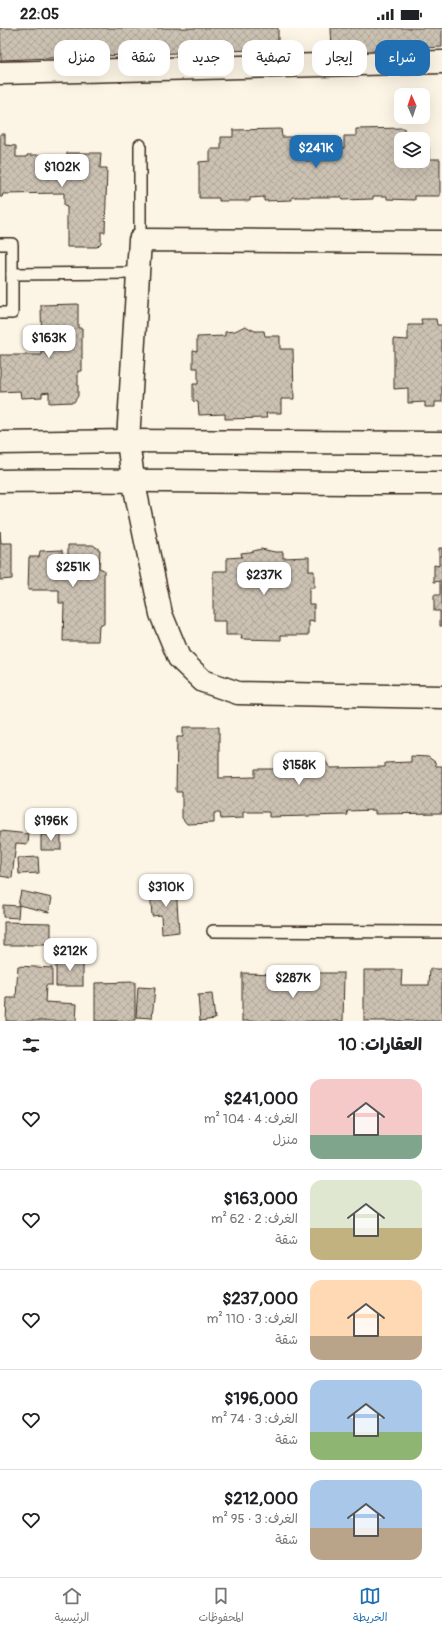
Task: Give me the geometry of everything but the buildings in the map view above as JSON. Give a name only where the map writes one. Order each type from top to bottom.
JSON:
[{"type":"street","points":[[0,73],[442,62]]},
{"type":"street","points":[[442,242],[140,240],[128,441],[133,480],[161,614],[179,658],[203,681],[238,693],[442,697]]},
{"type":"street","points":[[0,443],[128,441],[442,443]]},
{"type":"street","points":[[0,481],[133,480],[348,484],[442,483]]},
{"type":"lane","points":[[140,145],[140,240]]},
{"type":"lane","points":[[0,244],[12,244],[12,314],[0,313]]},
{"type":"lane","points":[[12,274],[137,273]]},
{"type":"lane","points":[[213,931],[442,932]]}]
